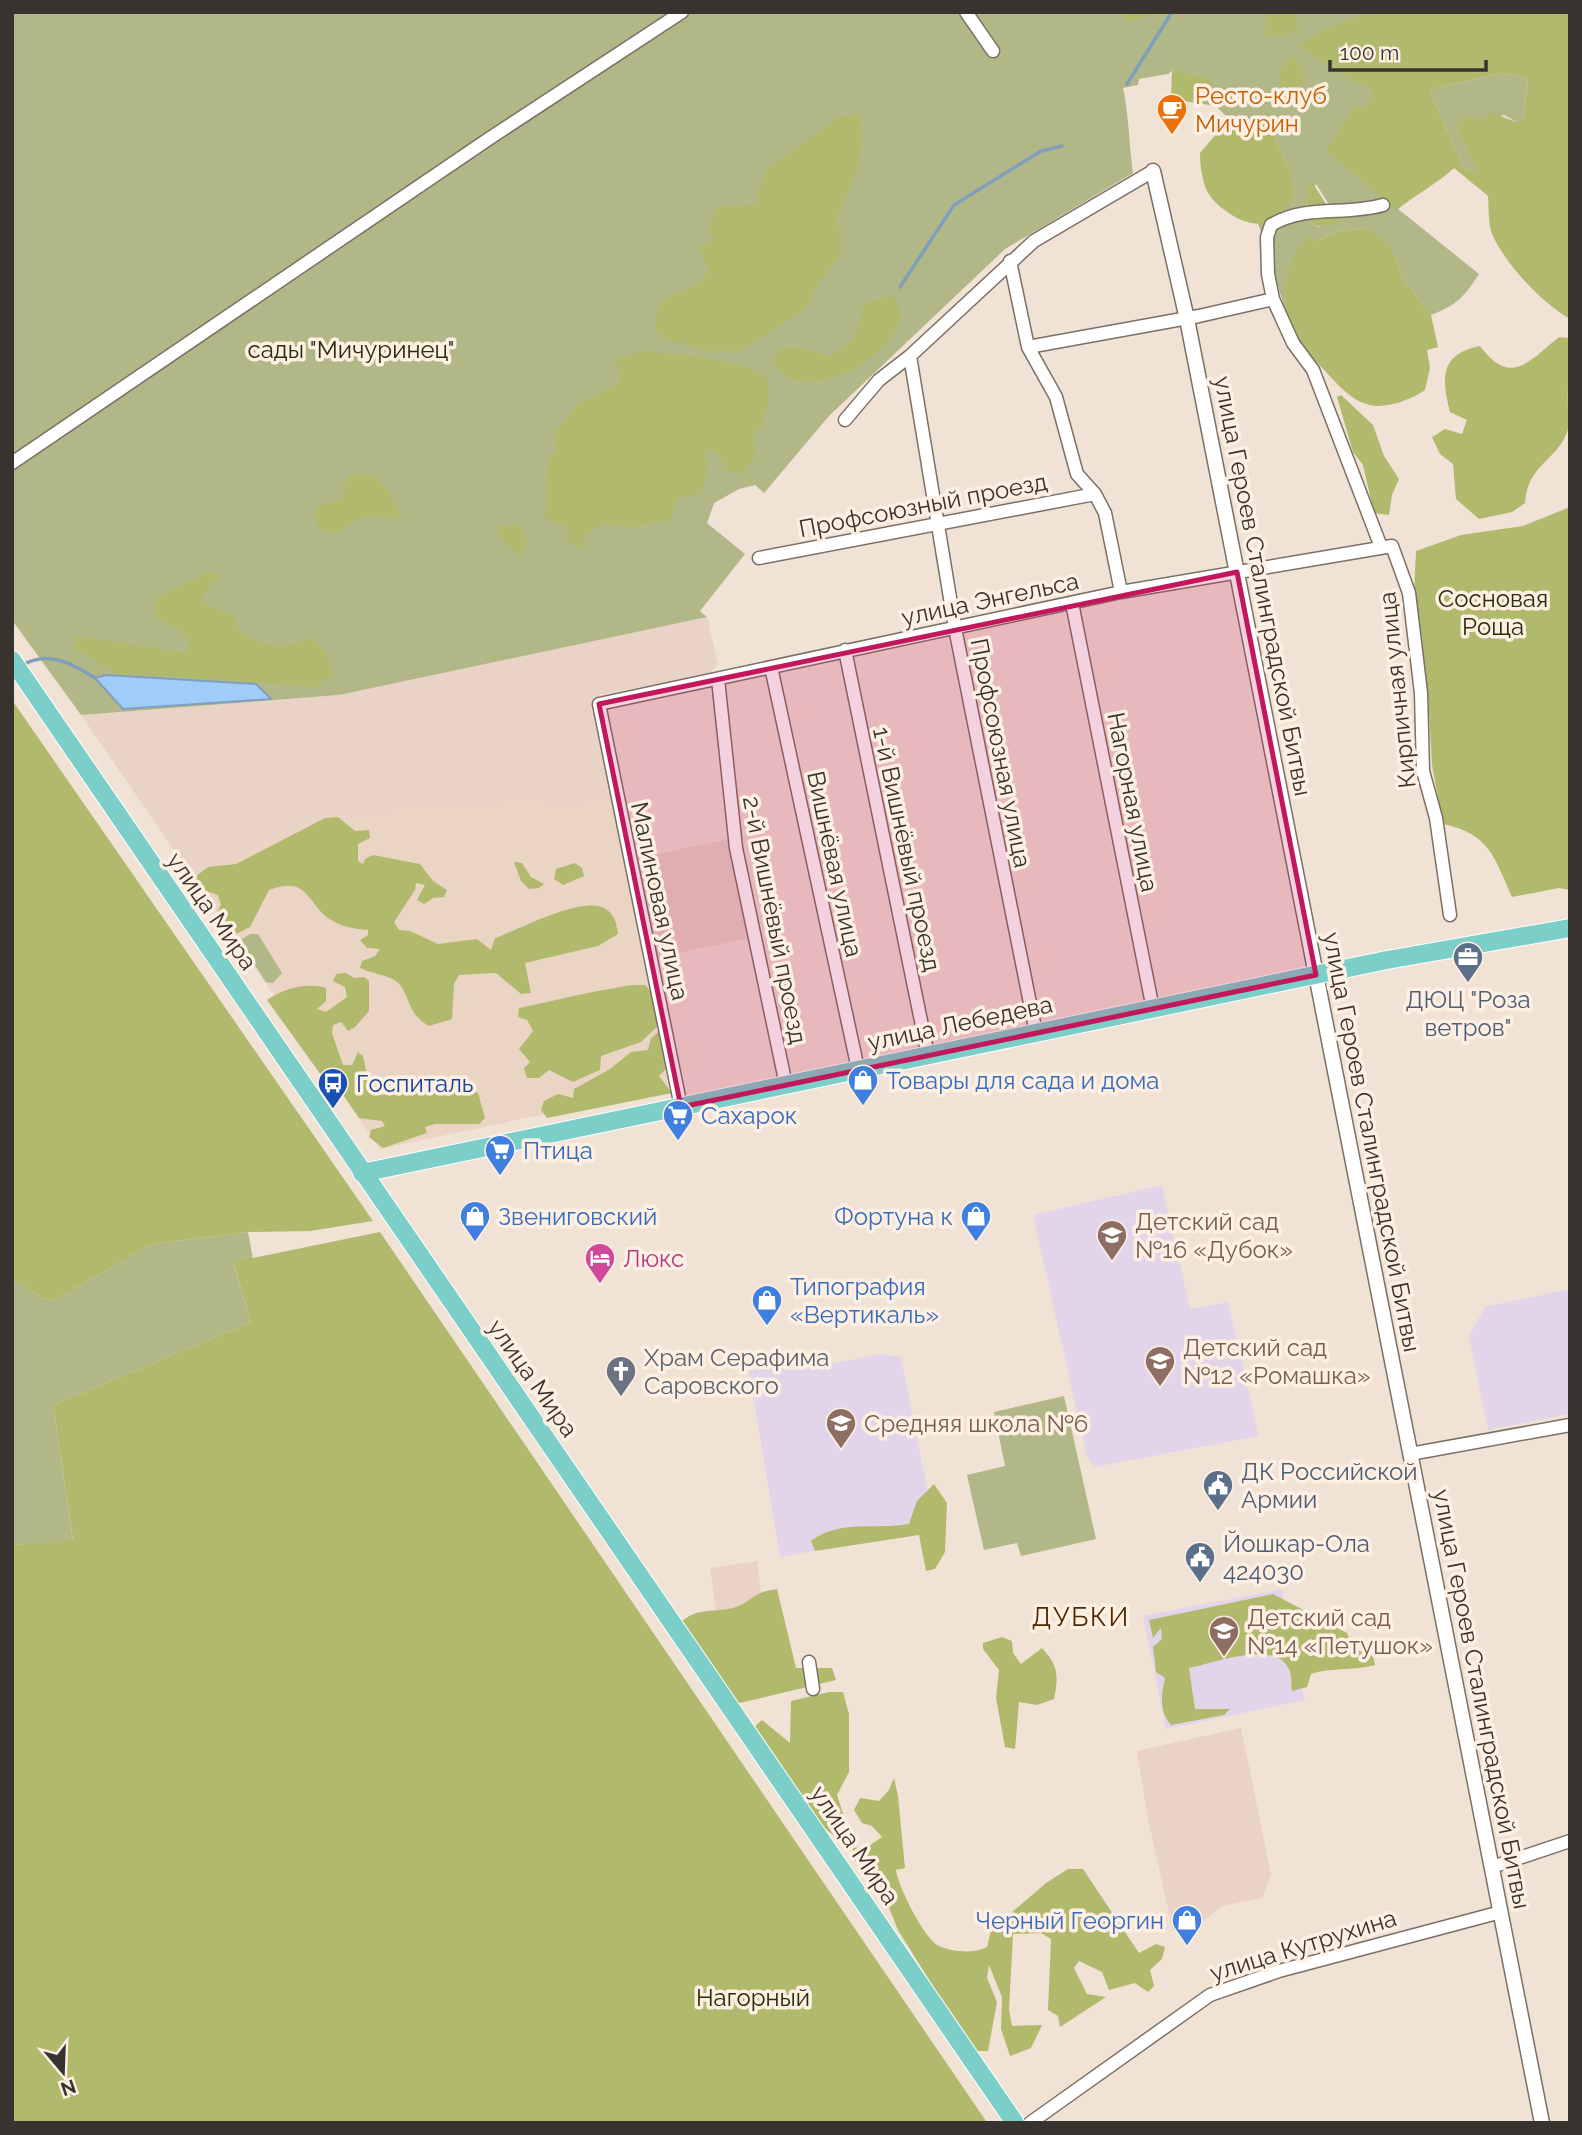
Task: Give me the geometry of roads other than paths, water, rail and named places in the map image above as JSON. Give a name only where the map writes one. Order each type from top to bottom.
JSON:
[{"type":"main road","name":"улица Мира","points":[[12,660],[1015,2123]]},
{"type":"main road","name":"улица Лебедева","points":[[362,1173],[1316,975],[1570,928]]},
{"type":"street","points":[[12,463],[490,138],[682,12]]},
{"type":"street","points":[[966,12],[993,51]]},
{"type":"street","points":[[845,420],[879,380],[910,356],[1034,241],[1153,171]]},
{"type":"street","name":"улица Героев Сталинградской Битвы","points":[[1153,171],[1187,319],[1542,2123]]},
{"type":"street","name":"Кирпичная улица","points":[[1383,205],[1346,211],[1306,211],[1285,216],[1271,225],[1267,237],[1268,274],[1273,299],[1293,343],[1313,370],[1386,546],[1409,593],[1421,693],[1423,771],[1436,818],[1450,915]]},
{"type":"street","points":[[1010,261],[1028,347],[1056,397],[1077,474],[1094,494],[1105,513],[1121,592]]},
{"type":"street","points":[[1028,347],[1187,319],[1273,299]]},
{"type":"street","name":"Профсоюзная улица","points":[[910,356],[954,628],[1037,1032]]},
{"type":"street","name":"Профсоюзный проезд","points":[[759,558],[1094,494]]},
{"type":"street","name":"улица Энгельса","points":[[599,704],[1121,592],[1386,546]]},
{"type":"street","name":"Нагорная улица","points":[[1072,603],[1153,1009]]},
{"type":"street","name":"1-й Вишнёвый проезд","points":[[845,650],[928,1055]]},
{"type":"street","name":"Вишнёвая улица","points":[[771,667],[858,1069]]},
{"type":"street","name":"2-й Вишнёвый проезд","points":[[718,679],[736,848],[786,1085]]},
{"type":"street","name":"Малиновая улица","points":[[599,704],[681,1107]]},
{"type":"street","points":[[1410,1454],[1570,1425]]},
{"type":"street","points":[[809,1662],[813,1689]]},
{"type":"street","points":[[1492,1867],[1570,1840]]},
{"type":"street","name":"улица Кутрухина","points":[[1030,2123],[1210,1995],[1268,1974],[1501,1912]]},
{"type":"water","points":[[106,675],[256,684],[271,699],[123,709],[95,678]]},
{"type":"waterway","points":[[1127,84],[1172,12]]},
{"type":"waterway","points":[[900,287],[954,205],[1041,151],[1062,146]]},
{"type":"waterway","points":[[23,665],[51,659],[69,664],[95,678]]},
{"type":"place","name":"Ресто-клуб Мичурин","points":[[1172,136]]},
{"type":"place","name":"ДЮЦ \"Роза ветров\"","points":[[1468,984]]},
{"type":"place","name":"Товары для сада и дома","points":[[863,1107]]},
{"type":"place","name":"Госпиталь","points":[[333,1110]]},
{"type":"place","name":"Сахарок","points":[[678,1142]]},
{"type":"place","name":"Птица","points":[[500,1177]]},
{"type":"place","name":"Звениговский","points":[[475,1243]]},
{"type":"place","name":"Фортуна к","points":[[976,1243]]},
{"type":"place","name":"Детский сад №16 «Дубок»","points":[[1112,1262]]},
{"type":"place","name":"Люкс","points":[[600,1285]]},
{"type":"place","name":"Типография «Вертикаль»","points":[[767,1327]]},
{"type":"place","name":"Детский сад №12 «Ромашка»","points":[[1160,1388]]},
{"type":"place","name":"Храм Серафима Саровского","points":[[621,1398]]},
{"type":"place","name":"Средняя школа №6","points":[[841,1450]]},
{"type":"place","name":"ДК Российской Армии","points":[[1218,1512]]},
{"type":"place","name":"Йошкар-Ола 424030","points":[[1200,1584]]},
{"type":"place","name":"Детский сад №14 «Петушок»","points":[[1224,1658]]},
{"type":"place","name":"Черный Георгин","points":[[1187,1947]]},
{"type":"district","name":"ДУБКИ","points":[[1081,1617]]},
{"type":"park label","name":"сады \"Мичуринец\"","points":[[351,349]]},
{"type":"park label","name":"Сосновая Роща","points":[[1493,612]]},
{"type":"park label","name":"Нагорный","points":[[753,1997]]}]
